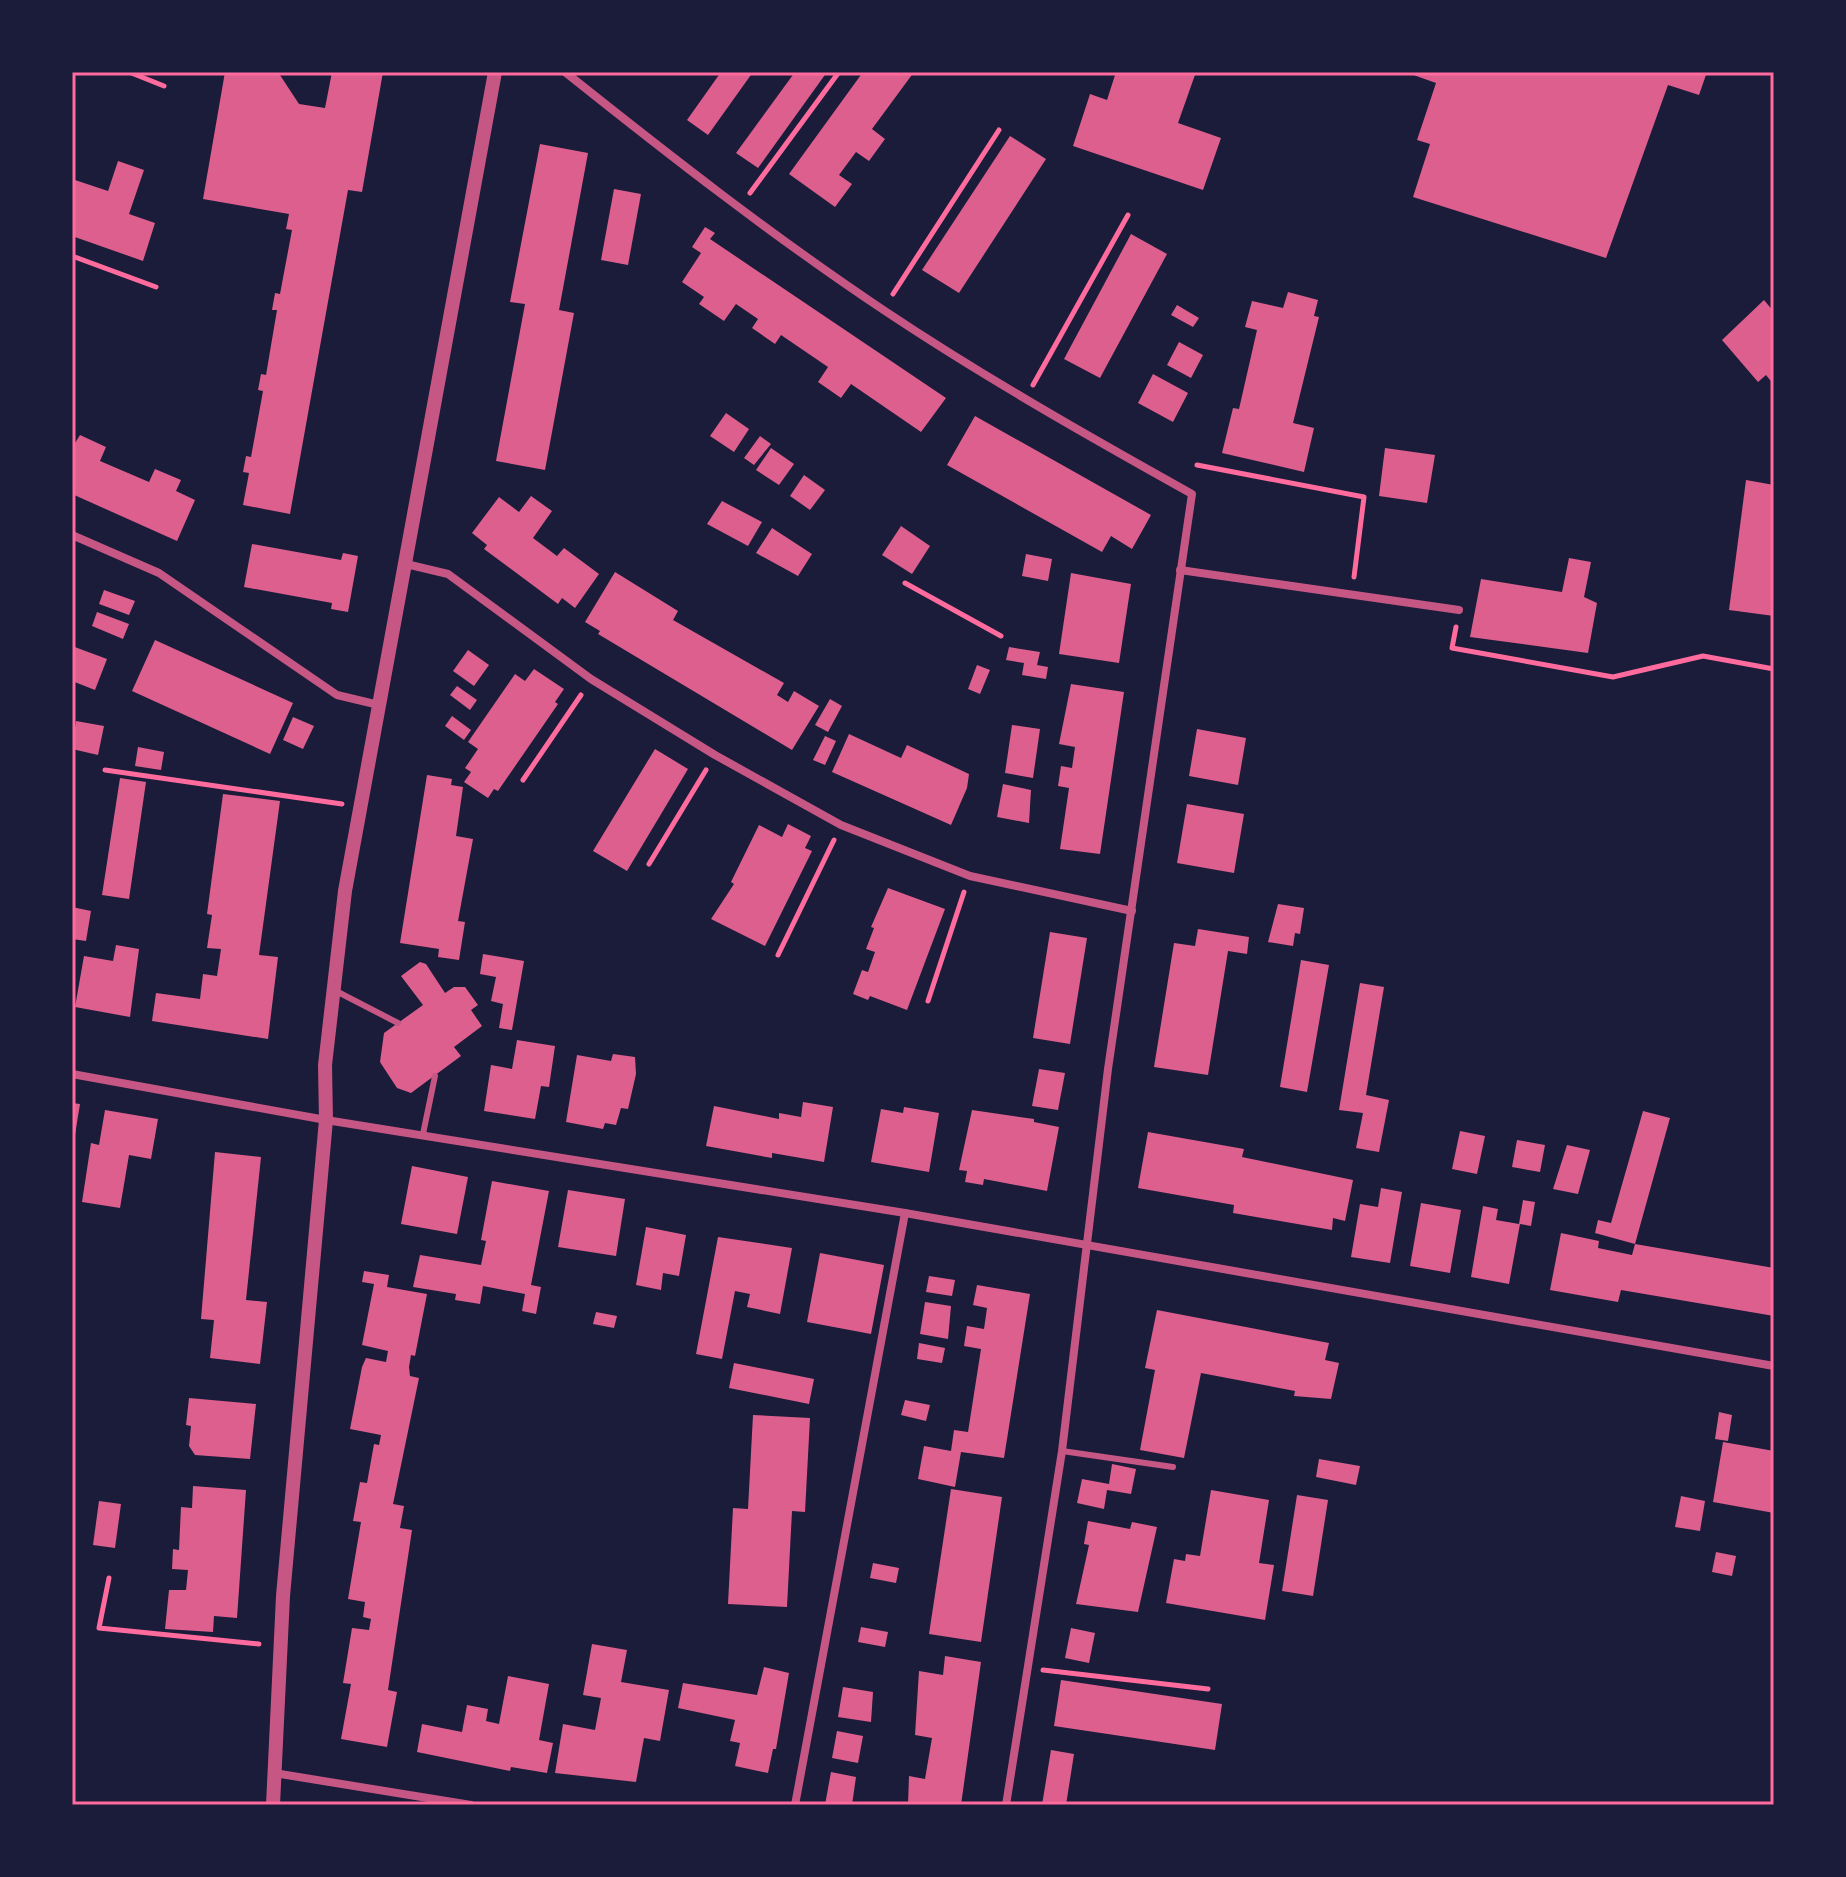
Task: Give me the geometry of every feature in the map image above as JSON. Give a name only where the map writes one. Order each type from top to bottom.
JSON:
[{"type":"street","points":[[273,1805],[280,1646],[326,1120],[325,1065],[334,990],[360,806],[495,72]]},
{"type":"street","points":[[565,72],[708,186],[883,310],[1024,400],[1192,494],[1086,1247],[1062,1451],[1030,1669],[1006,1805]]},
{"type":"street","points":[[72,535],[159,573],[337,695],[379,705]]},
{"type":"street","points":[[406,564],[448,574],[591,679],[715,755],[841,825],[970,876],[1132,911]]},
{"type":"street","points":[[1180,570],[1459,610]]},
{"type":"street","points":[[72,1074],[326,1120],[905,1213],[1774,1366]]},
{"type":"street","points":[[795,1805],[905,1213]]},
{"type":"street","points":[[273,1773],[471,1805]]},
{"type":"lane","points":[[334,990],[398,1023]]},
{"type":"lane","points":[[423,1134],[435,1076]]},
{"type":"lane","points":[[1062,1451],[1173,1467]]},
{"type":"path","points":[[129,72],[164,86]]},
{"type":"path","points":[[740,207],[839,72]]},
{"type":"path","points":[[883,310],[999,130]]},
{"type":"path","points":[[1024,400],[1128,215]]},
{"type":"path","points":[[72,256],[156,287]]},
{"type":"path","points":[[1197,465],[1364,497],[1351,594]]},
{"type":"path","points":[[905,583],[1001,636]]},
{"type":"path","points":[[1459,610],[1452,648],[1613,677],[1703,656],[1774,669]]},
{"type":"path","points":[[523,780],[591,679]]},
{"type":"path","points":[[649,864],[715,755]]},
{"type":"path","points":[[105,770],[360,806]]},
{"type":"path","points":[[778,955],[841,825]]},
{"type":"path","points":[[928,1001],[970,876]]},
{"type":"path","points":[[109,1578],[99,1628],[280,1646]]},
{"type":"path","points":[[1030,1669],[1208,1689]]},
{"type":"building","points":[[225,72],[278,72],[299,104],[325,108],[332,72],[383,72],[362,192],[348,190],[290,514],[243,505],[249,473],[243,472],[246,456],[251,457],[263,391],[258,390],[261,374],[266,375],[277,310],[272,310],[275,293],[280,294],[292,230],[286,229],[289,214],[203,199]]},
{"type":"building","points":[[721,72],[753,72],[708,135],[687,120]]},
{"type":"building","points":[[795,72],[827,72],[758,168],[736,153]]},
{"type":"building","points":[[863,72],[914,72],[872,129],[885,139],[869,161],[856,152],[839,175],[852,184],[835,207],[789,174]]},
{"type":"building","points":[[1116,72],[1196,72],[1178,123],[1221,138],[1203,190],[1073,146],[1090,94],[1107,100]]},
{"type":"building","points":[[1405,72],[1707,72],[1699,95],[1668,85],[1606,258],[1413,197],[1430,144],[1417,140],[1436,83]]},
{"type":"building","points":[[1010,136],[1046,159],[959,293],[922,270]]},
{"type":"building","points":[[540,144],[588,153],[559,310],[574,313],[545,470],[496,461],[525,304],[510,302]]},
{"type":"building","points":[[118,161],[144,170],[129,214],[155,223],[143,261],[72,236],[72,179],[108,191]]},
{"type":"building","points":[[614,189],[641,194],[628,265],[601,260]]},
{"type":"building","points":[[705,227],[715,233],[710,239],[946,398],[921,432],[851,384],[841,398],[818,382],[828,367],[781,335],[775,344],[752,328],[758,319],[736,304],[724,321],[699,304],[704,297],[682,282],[701,253],[692,247]]},
{"type":"building","points":[[1131,234],[1167,254],[1100,378],[1064,359]]},
{"type":"building","points":[[1288,292],[1318,300],[1314,316],[1319,317],[1293,423],[1314,428],[1304,472],[1222,453],[1233,408],[1239,409],[1257,330],[1245,327],[1252,301],[1283,308]]},
{"type":"building","points":[[1764,300],[1774,312],[1774,385],[1766,375],[1758,382],[1722,340]]},
{"type":"building","points":[[1177,305],[1199,318],[1193,327],[1171,315]]},
{"type":"building","points":[[1179,342],[1203,355],[1191,378],[1167,365]]},
{"type":"building","points":[[1153,374],[1188,393],[1173,422],[1138,403]]},
{"type":"building","points":[[726,413],[749,429],[734,452],[710,436]]},
{"type":"building","points":[[975,416],[1151,515],[1132,549],[1111,536],[1102,552],[947,465]]},
{"type":"building","points":[[80,435],[106,447],[100,461],[149,482],[155,469],[181,480],[176,491],[195,500],[177,541],[72,494],[72,448]]},
{"type":"building","points":[[760,436],[771,444],[754,465],[744,458]]},
{"type":"building","points":[[771,448],[794,464],[779,485],[756,470]]},
{"type":"building","points":[[1385,448],[1435,455],[1427,503],[1379,496]]},
{"type":"building","points":[[804,475],[825,490],[810,510],[790,496]]},
{"type":"building","points":[[1746,480],[1774,485],[1774,616],[1729,610]]},
{"type":"building","points":[[531,496],[552,511],[533,538],[557,556],[564,548],[599,574],[575,608],[562,598],[558,604],[484,549],[487,545],[472,533],[499,497],[519,512]]},
{"type":"building","points":[[722,501],[762,522],[748,546],[707,524]]},
{"type":"building","points":[[901,526],[930,546],[912,574],[882,555]]},
{"type":"building","points":[[772,528],[812,554],[798,576],[756,553]]},
{"type":"building","points":[[252,544],[341,560],[343,553],[358,556],[348,612],[331,609],[332,603],[244,587]]},
{"type":"building","points":[[1026,554],[1052,559],[1048,581],[1022,576]]},
{"type":"building","points":[[1569,558],[1591,562],[1584,597],[1597,603],[1588,653],[1470,637],[1481,579],[1562,592]]},
{"type":"building","points":[[615,572],[678,611],[673,620],[784,683],[777,695],[788,702],[794,691],[819,706],[792,750],[598,634],[600,631],[585,622]]},
{"type":"building","points":[[1071,573],[1131,584],[1119,663],[1059,654]]},
{"type":"building","points":[[104,590],[135,601],[129,615],[99,604]]},
{"type":"building","points":[[97,612],[129,624],[123,639],[92,626]]},
{"type":"building","points":[[155,640],[293,703],[270,754],[132,691]]},
{"type":"building","points":[[72,646],[107,659],[95,690],[72,681]]},
{"type":"building","points":[[1009,647],[1040,652],[1037,665],[1048,667],[1046,679],[1022,675],[1024,663],[1006,660]]},
{"type":"building","points":[[468,650],[489,665],[474,686],[453,671]]},
{"type":"building","points":[[977,665],[990,670],[980,694],[968,689]]},
{"type":"building","points":[[534,669],[564,689],[555,702],[558,704],[498,791],[494,789],[488,798],[464,782],[471,772],[465,768],[478,749],[468,742],[515,674],[525,681]]},
{"type":"building","points":[[1071,684],[1124,692],[1100,854],[1060,849],[1069,788],[1058,786],[1061,766],[1072,768],[1075,747],[1059,744]]},
{"type":"building","points":[[457,686],[477,700],[470,710],[450,695]]},
{"type":"building","points":[[830,699],[842,706],[828,732],[815,725]]},
{"type":"building","points":[[452,716],[471,730],[464,740],[445,726]]},
{"type":"building","points":[[293,717],[314,726],[303,749],[283,740]]},
{"type":"building","points":[[76,721],[104,726],[98,755],[72,749]]},
{"type":"building","points":[[1012,725],[1040,729],[1033,778],[1005,773]]},
{"type":"building","points":[[1197,729],[1246,738],[1238,785],[1189,776]]},
{"type":"building","points":[[849,734],[901,758],[907,745],[969,774],[967,788],[951,825],[832,772]]},
{"type":"building","points":[[825,736],[836,741],[825,765],[813,760]]},
{"type":"building","points":[[138,747],[164,752],[161,770],[135,766]]},
{"type":"building","points":[[655,749],[688,769],[627,871],[593,851]]},
{"type":"building","points":[[427,775],[452,779],[451,785],[463,787],[456,836],[473,839],[458,921],[465,922],[459,960],[438,957],[439,949],[400,943]]},
{"type":"building","points":[[120,778],[146,782],[129,899],[102,895]]},
{"type":"building","points":[[1003,784],[1031,790],[1029,823],[997,817]]},
{"type":"building","points":[[223,794],[280,801],[259,955],[278,957],[268,1039],[152,1021],[156,993],[200,999],[203,974],[217,976],[221,949],[207,948],[212,915],[207,914]]},
{"type":"building","points":[[1187,804],[1244,814],[1234,873],[1177,863]]},
{"type":"building","points":[[788,824],[811,836],[805,848],[812,851],[765,946],[711,919],[734,884],[731,882],[759,825],[782,837]]},
{"type":"building","points":[[888,888],[945,909],[907,1010],[870,996],[868,1000],[853,994],[862,970],[868,972],[875,952],[866,949],[874,928],[871,927]]},
{"type":"building","points":[[1278,904],[1304,908],[1300,934],[1295,933],[1293,946],[1268,942]]},
{"type":"building","points":[[72,907],[91,911],[86,941],[72,939]]},
{"type":"building","points":[[1198,929],[1249,937],[1247,954],[1228,951],[1208,1075],[1154,1067],[1174,943],[1195,946]]},
{"type":"building","points":[[1050,932],[1087,938],[1070,1044],[1033,1038]]},
{"type":"building","points":[[116,945],[139,949],[130,1017],[75,1007],[84,956],[113,961]]},
{"type":"building","points":[[483,954],[524,961],[512,1030],[499,1028],[503,1004],[491,1001],[496,977],[480,974]]},
{"type":"building","points":[[1301,960],[1329,965],[1307,1092],[1280,1087]]},
{"type":"building","points":[[420,962],[426,964],[445,993],[454,987],[465,987],[478,1005],[471,1010],[482,1026],[454,1047],[461,1056],[411,1093],[397,1088],[380,1062],[384,1033],[423,1005],[401,976]]},
{"type":"building","points":[[1360,983],[1384,987],[1366,1095],[1389,1100],[1379,1152],[1356,1148],[1363,1113],[1339,1110]]},
{"type":"building","points":[[517,1040],[555,1046],[549,1087],[541,1086],[535,1119],[484,1111],[491,1065],[512,1069]]},
{"type":"building","points":[[613,1054],[635,1057],[636,1074],[628,1109],[621,1108],[616,1125],[605,1123],[603,1129],[566,1122],[577,1055],[611,1061]]},
{"type":"building","points":[[1039,1069],[1065,1073],[1058,1110],[1032,1106]]},
{"type":"building","points":[[803,1102],[833,1107],[824,1162],[772,1153],[772,1158],[706,1146],[714,1106],[779,1119],[779,1113],[801,1117]]},
{"type":"building","points":[[72,1103],[80,1104],[74,1141],[72,1141]]},
{"type":"building","points":[[904,1107],[939,1113],[929,1172],[871,1162],[881,1109],[903,1113]]},
{"type":"building","points":[[105,1110],[158,1119],[151,1159],[129,1155],[120,1208],[82,1202],[91,1143],[99,1145]]},
{"type":"building","points":[[972,1110],[1034,1119],[1034,1122],[1059,1127],[1047,1191],[984,1179],[983,1185],[965,1182],[967,1171],[959,1170]]},
{"type":"building","points":[[1643,1111],[1670,1118],[1635,1244],[1595,1233],[1598,1220],[1611,1223]]},
{"type":"building","points":[[1460,1131],[1485,1136],[1477,1174],[1452,1169]]},
{"type":"building","points":[[1148,1132],[1244,1149],[1242,1157],[1353,1180],[1345,1221],[1333,1218],[1332,1230],[1233,1213],[1234,1205],[1138,1188]]},
{"type":"building","points":[[1517,1140],[1545,1145],[1540,1172],[1512,1167]]},
{"type":"building","points":[[1567,1145],[1590,1150],[1578,1194],[1553,1189]]},
{"type":"building","points":[[215,1152],[261,1157],[246,1300],[267,1302],[260,1364],[210,1358],[214,1320],[201,1319]]},
{"type":"building","points":[[412,1166],[468,1177],[457,1234],[401,1224]]},
{"type":"building","points":[[492,1181],[549,1191],[531,1285],[541,1287],[536,1314],[522,1311],[525,1294],[483,1286],[480,1304],[455,1300],[456,1294],[413,1287],[420,1255],[481,1265],[486,1241],[481,1240]]},
{"type":"building","points":[[1381,1188],[1402,1192],[1390,1263],[1351,1257],[1360,1204],[1378,1207]]},
{"type":"building","points":[[568,1190],[625,1199],[616,1256],[558,1247]]},
{"type":"building","points":[[1523,1200],[1535,1202],[1531,1226],[1520,1224],[1509,1284],[1471,1277],[1483,1206],[1498,1209],[1496,1220],[1519,1224]]},
{"type":"building","points":[[1421,1203],[1461,1210],[1450,1273],[1410,1266]]},
{"type":"building","points":[[646,1227],[686,1235],[679,1276],[663,1273],[661,1290],[636,1285]]},
{"type":"building","points":[[1561,1233],[1599,1241],[1598,1248],[1632,1255],[1635,1244],[1774,1268],[1774,1316],[1621,1290],[1618,1302],[1550,1290]]},
{"type":"building","points":[[718,1237],[792,1248],[780,1314],[747,1307],[750,1294],[735,1291],[722,1359],[696,1354]]},
{"type":"building","points":[[820,1253],[884,1265],[871,1334],[807,1322]]},
{"type":"building","points":[[364,1271],[389,1275],[387,1287],[427,1294],[415,1356],[411,1355],[409,1367],[410,1376],[419,1378],[393,1504],[404,1506],[400,1528],[412,1530],[388,1690],[397,1692],[387,1747],[341,1739],[351,1684],[343,1683],[352,1628],[369,1630],[371,1619],[363,1617],[365,1602],[348,1599],[361,1522],[353,1521],[360,1482],[367,1483],[374,1444],[379,1445],[381,1435],[350,1429],[366,1358],[386,1362],[388,1351],[362,1345],[374,1284],[362,1282]]},
{"type":"building","points":[[929,1276],[955,1280],[952,1296],[926,1292]]},
{"type":"building","points":[[977,1285],[1030,1294],[1004,1458],[961,1452],[955,1487],[918,1479],[924,1446],[951,1451],[954,1430],[968,1432],[981,1349],[964,1346],[967,1326],[984,1329],[987,1308],[973,1305]]},
{"type":"building","points":[[925,1302],[951,1306],[948,1339],[920,1334]]},
{"type":"building","points":[[1157,1310],[1329,1343],[1325,1360],[1339,1363],[1331,1399],[1294,1396],[1295,1391],[1201,1373],[1184,1458],[1140,1450],[1155,1370],[1145,1368]]},
{"type":"building","points":[[596,1312],[617,1316],[614,1328],[593,1324]]},
{"type":"building","points":[[919,1343],[945,1348],[942,1363],[917,1359]]},
{"type":"building","points":[[734,1363],[814,1379],[809,1404],[729,1388]]},
{"type":"building","points":[[189,1398],[256,1404],[250,1459],[195,1455],[189,1446],[191,1426],[186,1425]]},
{"type":"building","points":[[905,1400],[930,1405],[926,1421],[901,1415]]},
{"type":"building","points":[[1719,1412],[1732,1415],[1728,1441],[1715,1439]]},
{"type":"building","points":[[753,1415],[810,1418],[805,1512],[792,1511],[787,1607],[728,1604],[733,1508],[748,1509]]},
{"type":"building","points":[[1723,1442],[1774,1451],[1774,1513],[1713,1502]]},
{"type":"building","points":[[1319,1459],[1360,1466],[1356,1485],[1316,1477]]},
{"type":"building","points":[[1112,1464],[1136,1469],[1131,1494],[1107,1490],[1104,1509],[1077,1503],[1082,1479],[1109,1484]]},
{"type":"building","points":[[193,1486],[246,1490],[237,1618],[214,1616],[213,1632],[165,1629],[169,1590],[186,1590],[188,1570],[172,1569],[173,1549],[179,1550],[181,1507],[192,1508]]},
{"type":"building","points":[[951,1489],[1002,1497],[981,1642],[929,1634]]},
{"type":"building","points":[[1211,1490],[1269,1500],[1259,1563],[1274,1565],[1265,1620],[1166,1603],[1174,1559],[1185,1561],[1186,1554],[1200,1556]]},
{"type":"building","points":[[1297,1495],[1328,1500],[1313,1596],[1282,1591]]},
{"type":"building","points":[[1681,1496],[1705,1501],[1700,1531],[1675,1527]]},
{"type":"building","points":[[99,1501],[121,1504],[115,1548],[93,1545]]},
{"type":"building","points":[[1088,1521],[1130,1529],[1132,1522],[1157,1527],[1138,1612],[1076,1604],[1089,1545],[1084,1544]]},
{"type":"building","points":[[1716,1552],[1736,1556],[1732,1576],[1712,1572]]},
{"type":"building","points":[[873,1563],[899,1568],[896,1583],[870,1578]]},
{"type":"building","points":[[861,1627],[888,1632],[885,1647],[858,1642]]},
{"type":"building","points":[[1071,1628],[1095,1633],[1089,1663],[1065,1658]]},
{"type":"building","points":[[592,1644],[627,1650],[621,1682],[669,1690],[660,1741],[644,1738],[636,1782],[555,1773],[563,1724],[595,1730],[601,1698],[583,1695]]},
{"type":"building","points":[[945,1656],[981,1662],[961,1805],[908,1805],[909,1776],[925,1779],[932,1738],[915,1735],[919,1671],[943,1675]]},
{"type":"building","points":[[764,1667],[789,1673],[776,1749],[773,1749],[768,1773],[735,1766],[740,1743],[730,1741],[735,1720],[678,1708],[683,1683],[757,1695]]},
{"type":"building","points":[[508,1676],[549,1684],[539,1740],[553,1743],[547,1773],[511,1767],[510,1771],[417,1752],[422,1724],[462,1732],[467,1705],[488,1709],[486,1721],[499,1724]]},
{"type":"building","points":[[1061,1680],[1222,1704],[1215,1750],[1054,1726]]},
{"type":"building","points":[[843,1687],[873,1692],[871,1722],[838,1717]]},
{"type":"building","points":[[837,1731],[863,1736],[858,1763],[832,1758]]},
{"type":"building","points":[[1051,1750],[1074,1754],[1066,1805],[1042,1805]]},
{"type":"building","points":[[831,1772],[856,1777],[852,1805],[825,1805]]}]
